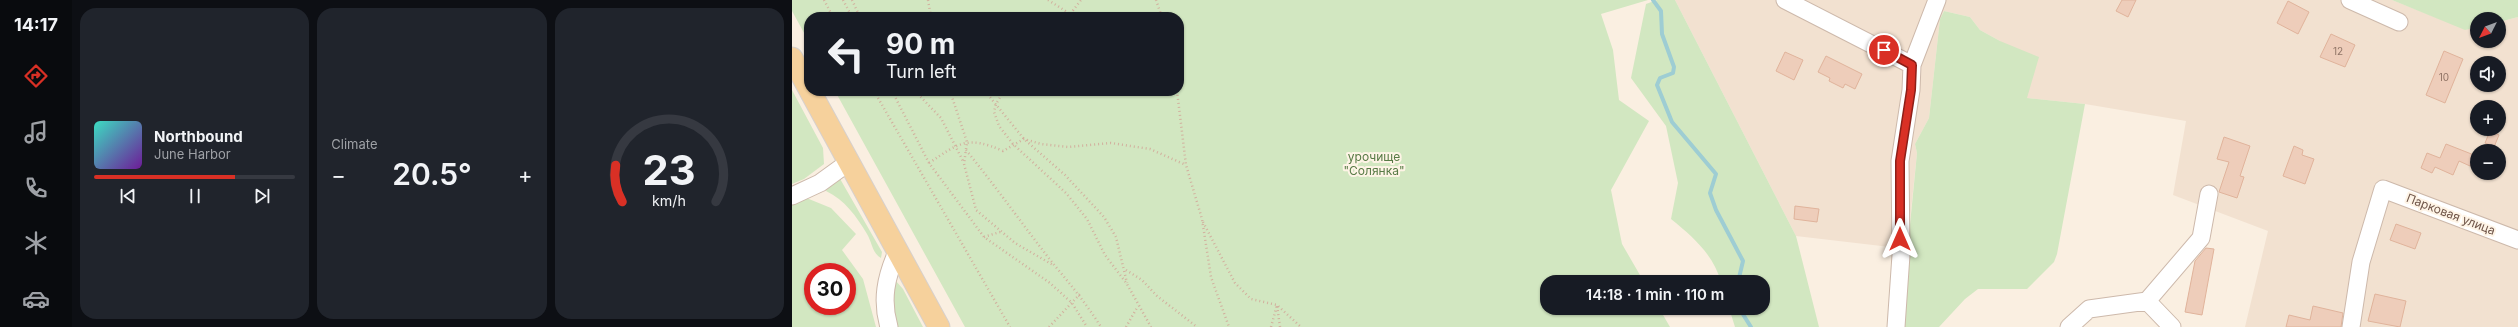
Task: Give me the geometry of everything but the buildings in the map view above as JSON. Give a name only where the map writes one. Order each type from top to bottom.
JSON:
[{"type":"main road","points":[[792,58],[804,81]]},
{"type":"main road","points":[[812,96],[939,327]]},
{"type":"street","points":[[1785,0],[1912,65]]},
{"type":"street","points":[[1897,326],[1901,255],[1900,161],[1911,90],[1912,65],[1937,0]]},
{"type":"street","points":[[2350,0],[2399,22]]},
{"type":"street","points":[[792,196],[820,183],[849,162]]},
{"type":"street","name":"Парковая улица","points":[[2351,327],[2361,262],[2383,189],[2518,240]]},
{"type":"street","points":[[2069,327],[2089,309],[2148,301],[2201,238],[2209,194]]},
{"type":"street","points":[[889,327],[885,315],[884,292],[889,270],[897,252]]},
{"type":"street","points":[[2148,301],[2172,327]]},
{"type":"path","points":[[824,0],[830,12]]},
{"type":"path","points":[[843,0],[849,12]]},
{"type":"path","points":[[852,0],[858,12]]},
{"type":"path","points":[[928,0],[930,12]]},
{"type":"path","points":[[1048,0],[1067,12]]},
{"type":"path","points":[[1072,12],[1081,0]]},
{"type":"path","points":[[1156,0],[1160,12]]},
{"type":"path","points":[[877,96],[1010,327]]},
{"type":"path","points":[[895,96],[929,163],[984,237],[1050,283],[1072,303],[1087,327]]},
{"type":"path","points":[[920,96],[942,118],[964,164],[976,210],[1015,243],[1056,266]]},
{"type":"path","points":[[952,96],[967,142],[964,164]]},
{"type":"path","points":[[990,96],[1024,138],[1065,175],[1104,216],[1116,237],[1126,270],[1128,284]]},
{"type":"path","points":[[1001,96],[996,104],[994,112],[999,126],[1013,144],[1066,193],[1087,219],[1105,255],[1128,284],[1151,327]]},
{"type":"path","points":[[1178,96],[1186,165],[1202,219],[1211,277],[1229,327]]},
{"type":"path","points":[[929,163],[955,146],[967,142],[983,142],[1002,150],[1024,138],[1041,144],[1068,147],[1111,143],[1150,149],[1186,165]]},
{"type":"path","points":[[966,150],[1006,199],[1056,266],[1080,294],[1101,327]]},
{"type":"path","points":[[1202,219],[1235,283],[1251,299],[1277,305],[1301,327]]},
{"type":"path","points":[[984,237],[1000,231]]},
{"type":"path","points":[[1126,270],[1142,280],[1157,296],[1197,327]]},
{"type":"path","points":[[1049,327],[1080,294]]},
{"type":"path","points":[[1126,327],[1138,305]]},
{"type":"path","points":[[1271,327],[1277,305]]},
{"type":"path","points":[[1277,305],[1280,327]]},
{"type":"shaded area","points":[[1675,0],[2392,0],[2465,29],[2470,28],[2470,48],[2506,48],[2506,20],[2518,17],[2518,327],[2245,327],[2268,231],[2173,195],[2186,121],[2085,104],[2027,98],[2000,41],[1980,30],[1970,17],[1944,11],[1940,19],[1929,118],[1915,144],[1917,153],[1907,249],[1796,236]]},
{"type":"green space","name":"урочище \"Солянка\"","points":[[792,0],[1648,0],[1601,14],[1613,50],[1619,100],[1649,121],[1611,190],[1622,244],[1640,275],[1540,275],[1540,315],[1663,315],[1670,327],[965,327],[838,96],[1184,96],[1184,12],[804,12],[804,33],[792,11]]},
{"type":"green space","points":[[1657,0],[1675,0],[1796,236],[1819,327],[1735,327],[1731,315],[1770,315],[1770,275],[1718,275],[1713,263],[1701,247],[1687,232],[1671,219],[1678,183],[1666,126],[1631,78],[1646,4]]},
{"type":"green space","points":[[2392,0],[2518,0],[2518,17],[2506,20],[2506,12],[2470,12],[2470,29],[2465,30]]},
{"type":"green space","points":[[1944,11],[1970,17],[1980,30],[2000,41],[2039,57],[2027,98],[2085,104],[2057,254],[2054,262],[2027,289],[1978,289],[1965,299],[1939,327],[1900,327],[1917,153],[1915,144],[1929,118],[1940,19]]},
{"type":"green space","points":[[792,90],[823,148],[824,164],[804,179],[792,184]]},
{"type":"green space","points":[[839,177],[882,252],[881,258],[874,250],[869,237],[850,209],[839,199],[826,191],[830,181]]},
{"type":"green space","points":[[804,197],[831,208],[856,234],[842,250],[851,263],[804,263],[804,315],[856,315],[856,269],[863,279],[876,327],[792,327],[792,199]]},
{"type":"green space","points":[[895,280],[903,289],[923,327],[894,327],[892,286]]},
{"type":"waterway","points":[[1653,0],[1661,11],[1662,34],[1674,67],[1673,73],[1660,78],[1657,85],[1672,122],[1716,174],[1710,193],[1716,210],[1743,261],[1740,275]]},
{"type":"waterway","points":[[1743,315],[1751,327]]},
{"type":"route","points":[[1884,50],[1912,65],[1911,90],[1900,161],[1900,239]]}]
